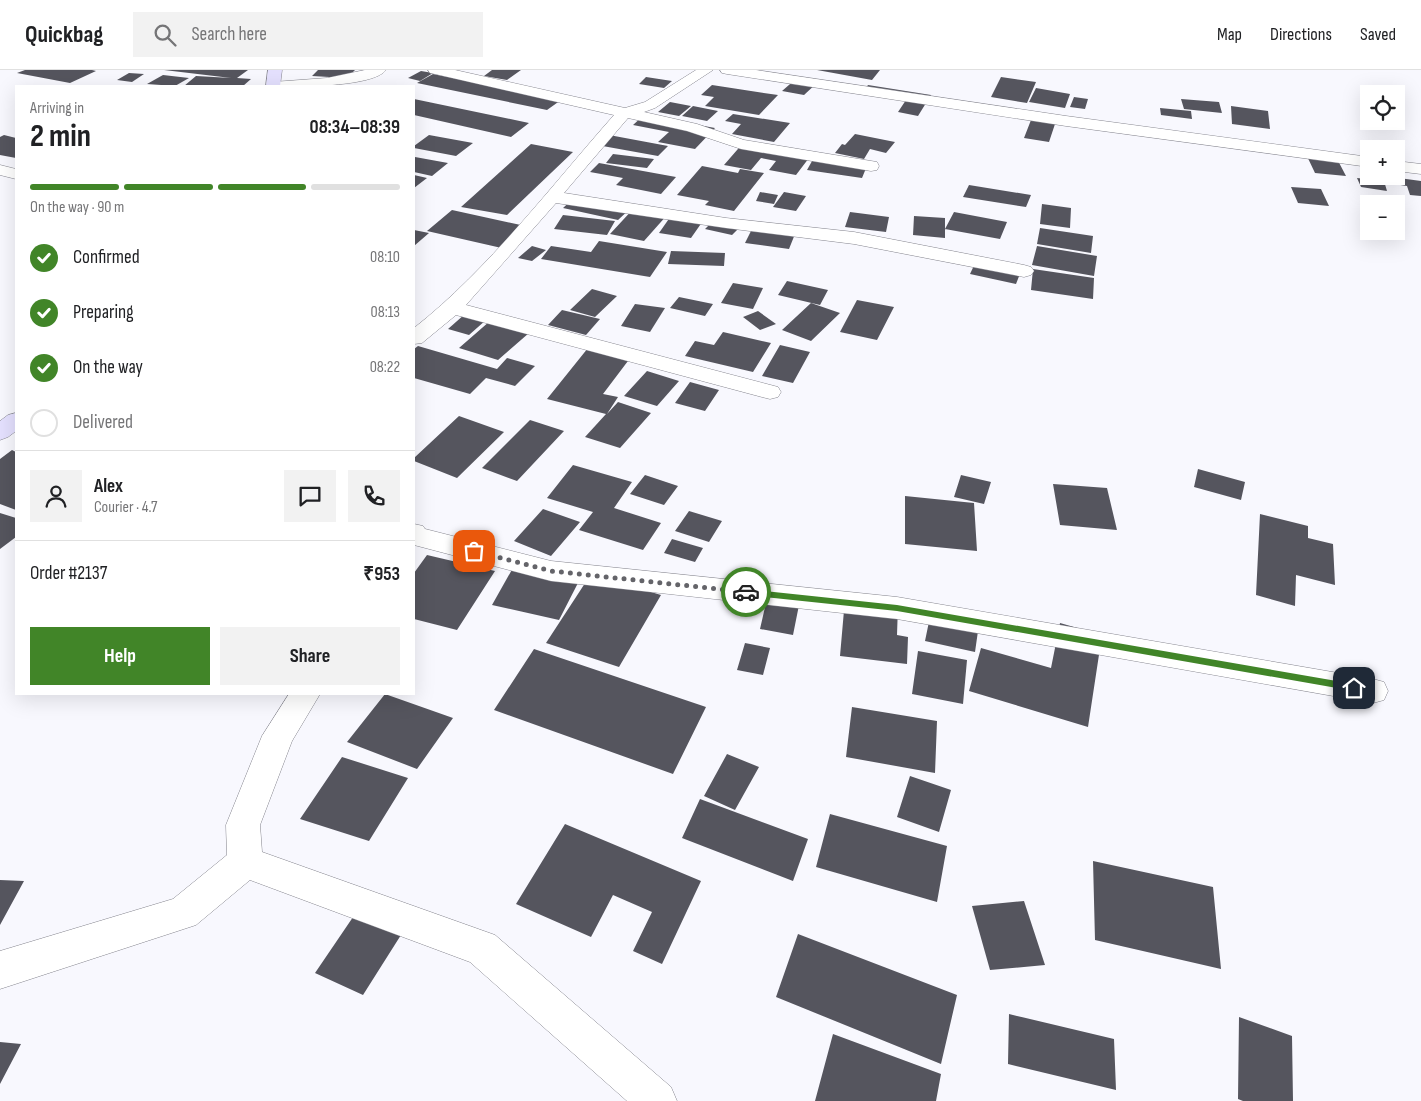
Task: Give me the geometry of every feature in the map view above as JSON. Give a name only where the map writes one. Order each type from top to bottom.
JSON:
[{"type":"street","points":[[273,85],[275,70]]},
{"type":"street","points":[[288,85],[335,82],[361,77],[379,70]]},
{"type":"street","points":[[435,70],[691,127],[741,144],[871,166]]},
{"type":"street","points":[[415,337],[452,308],[553,197],[624,113],[650,105],[706,70]]},
{"type":"street","points":[[727,70],[1360,161]]},
{"type":"street","points":[[507,86],[520,76]]},
{"type":"street","points":[[1405,167],[1421,169]]},
{"type":"street","points":[[0,170],[15,174]]},
{"type":"street","points":[[553,197],[726,223],[854,238],[1024,271]]},
{"type":"street","points":[[452,308],[578,342],[640,356],[770,392]]},
{"type":"street","points":[[0,432],[15,421]]},
{"type":"street","points":[[415,536],[551,571],[897,608],[1373,691]]},
{"type":"street","points":[[245,862],[243,825],[278,736],[304,695]]},
{"type":"street","points":[[0,970],[183,913],[245,862]]},
{"type":"street","points":[[245,862],[482,948],[657,1101]]},
{"type":"building","points":[[25,70],[96,71],[70,83],[17,73]]},
{"type":"building","points":[[164,70],[248,70],[237,78],[251,79],[244,85],[185,85],[196,76],[231,78]]},
{"type":"building","points":[[318,70],[355,70],[347,78],[312,76]]},
{"type":"building","points":[[492,70],[521,70],[507,80],[484,76]]},
{"type":"building","points":[[817,70],[880,70],[872,80]]},
{"type":"building","points":[[421,71],[433,73],[420,81],[408,78]]},
{"type":"building","points":[[129,73],[144,74],[132,82],[117,80]]},
{"type":"building","points":[[433,74],[561,100],[547,110],[417,83]]},
{"type":"building","points":[[163,75],[189,78],[177,85],[147,84]]},
{"type":"building","points":[[646,77],[672,81],[664,88],[639,84]]},
{"type":"building","points":[[1001,77],[1036,82],[1027,103],[991,97]]},
{"type":"building","points":[[797,78],[818,82],[804,95],[782,91]]},
{"type":"building","points":[[712,85],[778,95],[759,115],[705,106],[714,97],[701,95]]},
{"type":"building","points":[[868,85],[931,95],[918,116],[898,112],[906,100],[862,93]]},
{"type":"building","points":[[1036,88],[1070,94],[1065,108],[1029,102]]},
{"type":"building","points":[[1074,97],[1088,99],[1085,109],[1070,107]]},
{"type":"building","points":[[415,99],[529,123],[511,137],[415,115]]},
{"type":"building","points":[[1181,99],[1219,102],[1222,113],[1184,109]]},
{"type":"building","points":[[670,102],[691,106],[679,116],[658,112]]},
{"type":"building","points":[[693,106],[718,111],[707,121],[682,116]]},
{"type":"building","points":[[1231,106],[1268,111],[1270,129],[1232,124]]},
{"type":"building","points":[[1160,108],[1191,111],[1192,119],[1161,115]]},
{"type":"building","points":[[733,114],[790,123],[774,142],[732,134],[741,124],[725,121]]},
{"type":"building","points":[[644,115],[715,128],[695,149],[658,142],[669,132],[633,125]]},
{"type":"building","points":[[1031,120],[1055,124],[1049,142],[1024,138]]},
{"type":"building","points":[[855,134],[895,142],[886,153],[870,149],[864,159],[835,153],[842,144],[845,145]]},
{"type":"building","points":[[4,135],[15,138],[15,158],[0,155],[0,137]]},
{"type":"building","points":[[429,135],[473,143],[456,156],[415,148],[415,145]]},
{"type":"building","points":[[609,135],[668,146],[658,156],[597,145]]},
{"type":"building","points":[[744,142],[812,154],[796,175],[769,170],[776,161],[761,158],[751,170],[724,165]]},
{"type":"building","points":[[531,144],[573,152],[507,215],[461,207]]},
{"type":"building","points":[[1305,152],[1335,155],[1346,176],[1315,173]]},
{"type":"building","points":[[613,154],[654,159],[647,168],[606,163]]},
{"type":"building","points":[[816,154],[869,161],[862,178],[807,170]]},
{"type":"building","points":[[415,157],[448,163],[432,176],[415,172]]},
{"type":"building","points":[[599,163],[676,177],[661,194],[616,185],[623,178],[590,172]]},
{"type":"building","points":[[702,166],[738,173],[740,169],[764,173],[734,211],[705,205],[709,201],[677,195]]},
{"type":"building","points":[[415,175],[427,178],[415,187]]},
{"type":"building","points":[[1405,179],[1421,181],[1421,196],[1410,195],[1407,186],[1400,185],[1405,185]]},
{"type":"building","points":[[969,185],[1031,195],[1026,207],[963,197]]},
{"type":"building","points":[[1360,185],[1385,185],[1387,191],[1361,187]]},
{"type":"building","points":[[1291,187],[1321,189],[1329,206],[1298,203]]},
{"type":"building","points":[[760,192],[778,195],[774,204],[756,201]]},
{"type":"building","points":[[784,192],[806,196],[796,211],[773,207]]},
{"type":"building","points":[[577,195],[632,207],[618,220],[563,208]]},
{"type":"building","points":[[1042,204],[1071,208],[1070,228],[1040,224]]},
{"type":"building","points":[[635,207],[668,214],[644,241],[610,234]]},
{"type":"building","points":[[452,210],[530,227],[506,249],[427,231]]},
{"type":"building","points":[[850,212],[889,217],[886,232],[845,227]]},
{"type":"building","points":[[954,212],[1007,222],[1000,239],[945,229]]},
{"type":"building","points":[[673,213],[705,218],[691,238],[659,233]]},
{"type":"building","points":[[563,215],[615,221],[607,235],[554,229]]},
{"type":"building","points":[[914,216],[945,218],[945,238],[913,235]]},
{"type":"building","points":[[716,218],[743,224],[732,235],[705,229]]},
{"type":"building","points":[[755,223],[797,229],[789,249],[745,243]]},
{"type":"building","points":[[1040,228],[1093,236],[1091,253],[1037,244]]},
{"type":"building","points":[[415,230],[429,233],[415,245]]},
{"type":"building","points":[[599,241],[667,252],[650,277],[541,259],[551,246],[591,252]]},
{"type":"building","points":[[532,246],[546,250],[532,261],[518,258]]},
{"type":"building","points":[[1037,246],[1097,256],[1094,276],[1032,265]]},
{"type":"building","points":[[671,251],[725,253],[724,266],[668,264]]},
{"type":"building","points":[[978,257],[1023,266],[1016,284],[970,274]]},
{"type":"building","points":[[1033,269],[1094,278],[1093,299],[1031,290]]},
{"type":"building","points":[[787,281],[828,290],[820,305],[778,295]]},
{"type":"building","points":[[733,283],[763,288],[753,309],[721,303]]},
{"type":"building","points":[[592,289],[617,296],[595,317],[570,310]]},
{"type":"building","points":[[679,297],[713,304],[705,316],[670,308]]},
{"type":"building","points":[[857,300],[894,307],[877,340],[840,332]]},
{"type":"building","points":[[811,303],[840,313],[811,341],[782,330]]},
{"type":"building","points":[[635,304],[665,308],[650,332],[621,326]]},
{"type":"building","points":[[562,310],[600,319],[586,335],[548,325]]},
{"type":"building","points":[[758,311],[776,324],[760,330],[743,317]]},
{"type":"building","points":[[465,314],[486,320],[469,335],[448,329]]},
{"type":"building","points":[[490,321],[529,333],[498,360],[459,348]]},
{"type":"building","points":[[723,332],[771,343],[753,372],[685,356],[695,341],[714,345]]},
{"type":"building","points":[[592,343],[634,353],[603,394],[618,397],[607,414],[618,402],[651,413],[620,448],[585,437],[606,414],[547,399]]},
{"type":"building","points":[[780,345],[810,352],[793,383],[762,376]]},
{"type":"building","points":[[418,346],[497,369],[507,358],[535,366],[515,386],[486,378],[470,394],[415,378],[415,348]]},
{"type":"building","points":[[647,371],[679,381],[657,406],[624,396]]},
{"type":"building","points":[[690,382],[719,390],[705,411],[675,403]]},
{"type":"building","points":[[459,416],[504,432],[457,478],[415,461],[415,457]]},
{"type":"building","points":[[530,420],[564,431],[517,481],[482,468]]},
{"type":"building","points":[[12,450],[15,452],[15,510],[0,504],[0,459]]},
{"type":"building","points":[[573,465],[632,482],[614,508],[661,523],[643,550],[579,530],[593,512],[547,498]]},
{"type":"building","points":[[1198,469],[1245,482],[1241,500],[1194,487]]},
{"type":"building","points":[[645,475],[678,486],[664,505],[630,494]]},
{"type":"building","points":[[961,475],[991,482],[984,504],[954,497]]},
{"type":"building","points":[[1053,484],[1107,488],[1117,530],[1060,525]]},
{"type":"building","points":[[905,496],[974,503],[977,551],[905,544]]},
{"type":"building","points":[[543,509],[580,522],[551,556],[514,541]]},
{"type":"building","points":[[689,511],[722,521],[709,542],[675,531]]},
{"type":"building","points":[[0,513],[15,518],[15,538],[0,549]]},
{"type":"building","points":[[1260,514],[1308,526],[1308,538],[1333,544],[1335,585],[1296,575],[1295,606],[1256,595]]},
{"type":"building","points":[[672,539],[703,548],[695,562],[664,553]]},
{"type":"building","points":[[427,555],[495,571],[457,630],[415,619],[415,572]]},
{"type":"building","points":[[514,566],[579,581],[559,620],[492,605]]},
{"type":"building","points":[[591,574],[661,595],[619,667],[546,643]]},
{"type":"building","points":[[768,594],[800,600],[793,635],[760,629]]},
{"type":"building","points":[[845,599],[898,605],[897,635],[908,637],[907,664],[840,656]]},
{"type":"building","points":[[932,607],[980,617],[975,652],[925,641]]},
{"type":"building","points":[[1060,623],[1102,635],[1088,727],[969,691],[981,648],[1051,668]]},
{"type":"building","points":[[745,643],[770,648],[763,675],[737,670]]},
{"type":"building","points":[[534,649],[706,707],[673,774],[494,710]]},
{"type":"building","points":[[918,651],[967,660],[963,704],[912,694]]},
{"type":"building","points":[[384,695],[453,718],[417,769],[347,742]]},
{"type":"building","points":[[852,707],[937,721],[935,773],[846,757]]},
{"type":"building","points":[[727,754],[759,767],[735,810],[704,796]]},
{"type":"building","points":[[342,757],[408,778],[369,841],[300,819]]},
{"type":"building","points":[[910,776],[951,790],[939,832],[897,817]]},
{"type":"building","points":[[700,799],[808,839],[793,881],[682,838]]},
{"type":"building","points":[[830,814],[947,846],[937,902],[816,867]]},
{"type":"building","points":[[565,824],[701,881],[662,964],[633,951],[652,912],[613,895],[591,937],[516,904]]},
{"type":"building","points":[[1093,861],[1213,887],[1221,969],[1095,940]]},
{"type":"building","points":[[0,880],[24,881],[0,925]]},
{"type":"building","points":[[368,895],[413,916],[363,995],[315,973]]},
{"type":"building","points":[[1024,901],[1045,965],[990,970],[972,906]]},
{"type":"building","points":[[798,934],[957,995],[941,1064],[776,997]]},
{"type":"building","points":[[1009,1014],[1114,1039],[1116,1090],[1008,1064]]},
{"type":"building","points":[[1239,1017],[1292,1036],[1293,1101],[1243,1101],[1238,1099]]},
{"type":"building","points":[[833,1034],[941,1074],[936,1101],[815,1101]]},
{"type":"building","points":[[0,1042],[21,1044],[0,1084]]},
{"type":"way so far","points":[[474,551],[551,571],[746,592]]},
{"type":"route","points":[[746,592],[897,608],[1354,688]]}]
